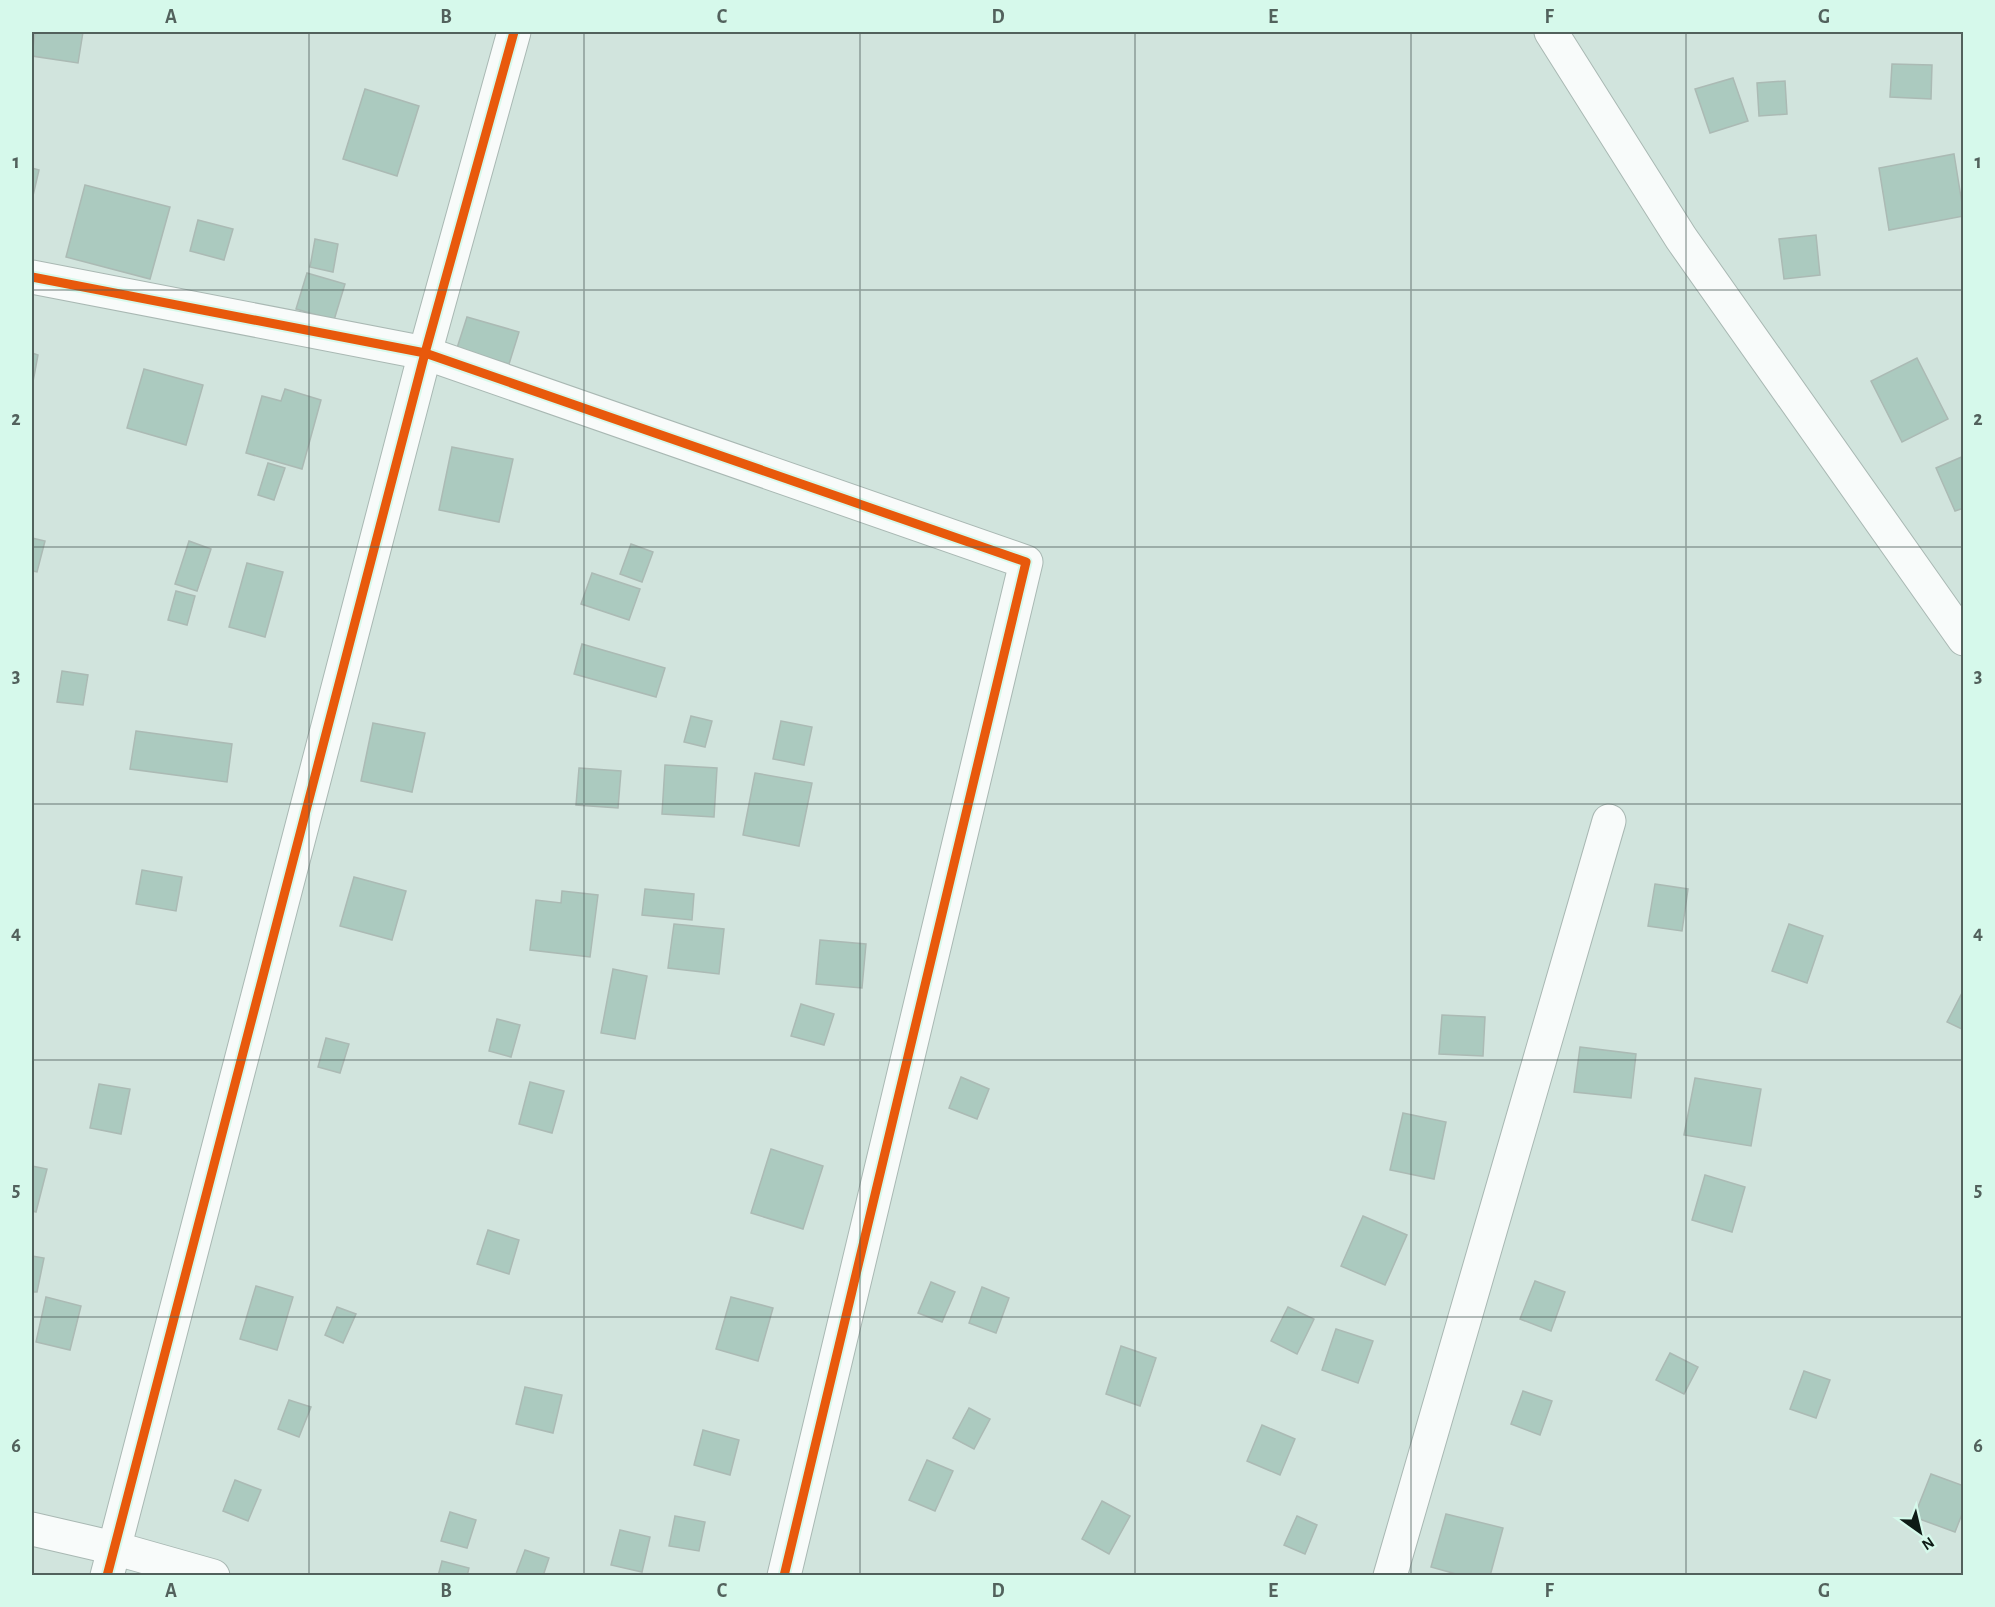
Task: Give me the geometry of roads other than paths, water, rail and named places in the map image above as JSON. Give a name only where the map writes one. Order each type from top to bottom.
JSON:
[{"type":"street","points":[[111,1562],[425,353],[514,32]]},
{"type":"street","points":[[1551,32],[1681,238],[1964,639]]},
{"type":"street","points":[[32,276],[425,353],[1026,562],[784,1575]]},
{"type":"street","points":[[1390,1575],[1609,821]]},
{"type":"street","points":[[32,1529],[111,1562],[213,1575]]}]
